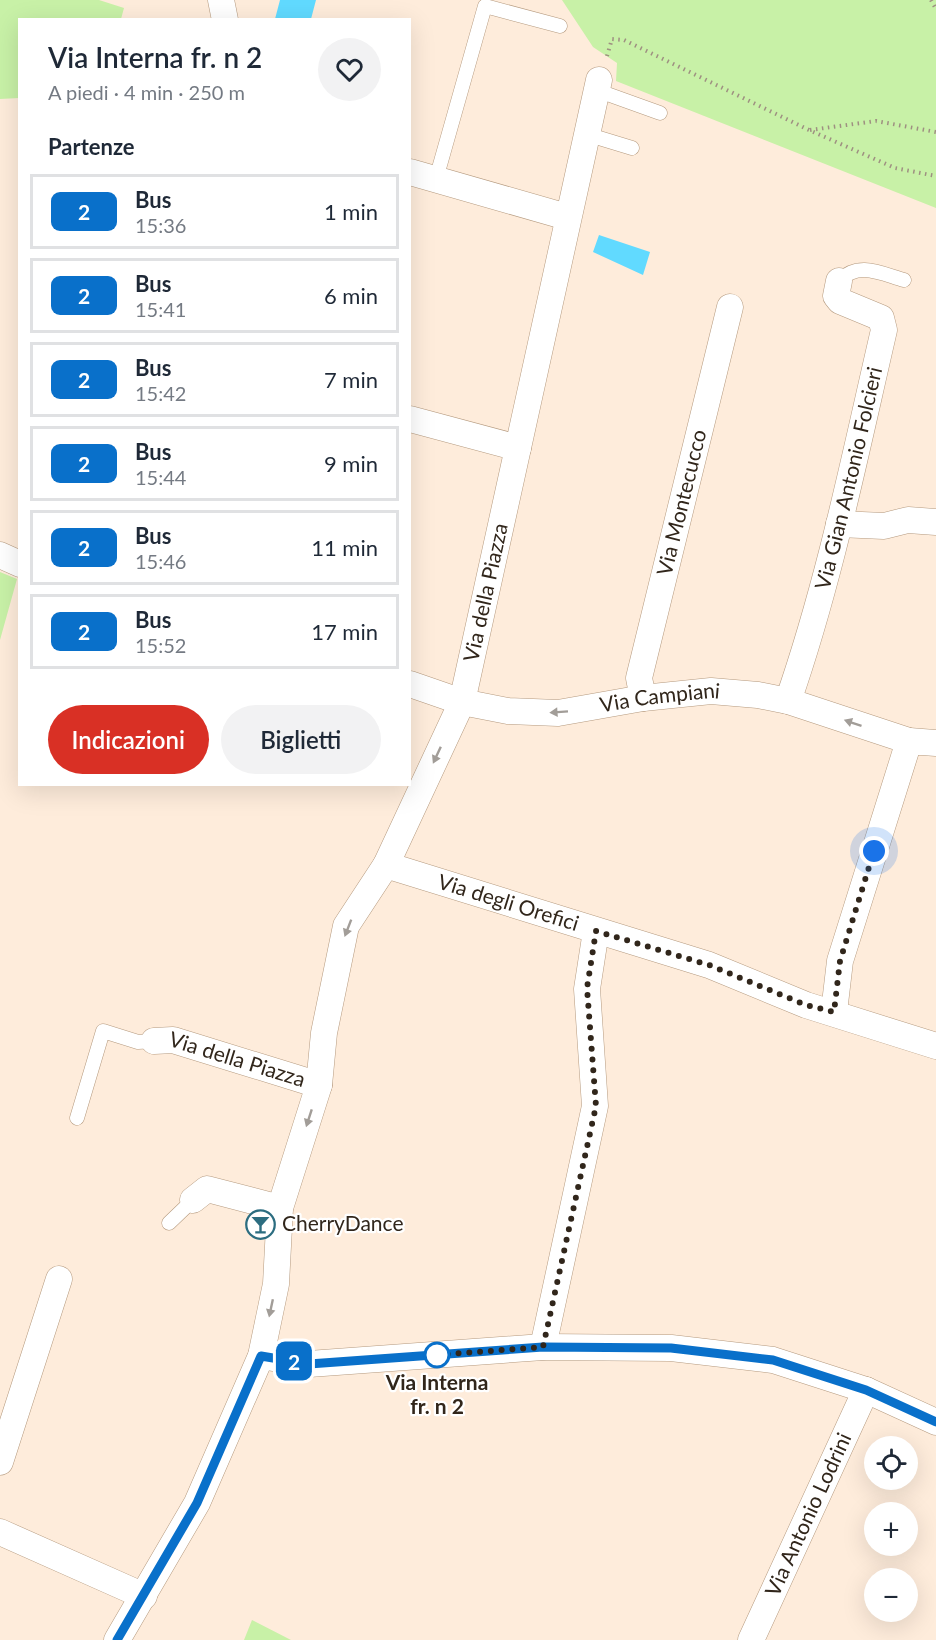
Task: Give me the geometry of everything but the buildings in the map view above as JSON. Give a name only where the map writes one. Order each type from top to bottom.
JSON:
[{"type":"street","points":[[221,0],[225,18]]},
{"type":"street","name":"Via della Piazza","points":[[117,1640],[197,1503],[261,1356],[276,1284],[280,1208],[319,1085],[324,1033],[346,926],[386,865],[462,702],[567,217],[598,85]]},
{"type":"street","points":[[411,172],[567,217]]},
{"type":"street","name":"Via Gian Antonio Folcieri","points":[[788,701],[805,652],[839,524],[884,330],[881,318],[840,301],[836,296],[839,281]]},
{"type":"street","name":"Via Montecucco","points":[[643,698],[639,678],[730,307]]},
{"type":"street","points":[[411,419],[518,448]]},
{"type":"street","points":[[839,524],[884,526],[908,520],[936,522]]},
{"type":"street","points":[[0,555],[18,563]]},
{"type":"street","name":"Via Campiani","points":[[411,684],[462,702],[508,711],[558,713],[643,698],[711,691],[788,701],[909,741],[936,743]]},
{"type":"street","points":[[834,1012],[840,961],[909,741]]},
{"type":"street","name":"Via degli Orefici","points":[[386,865],[709,965],[806,1005],[936,1046]]},
{"type":"street","points":[[543,1347],[596,1106],[587,988],[596,931]]},
{"type":"street","name":"Via della Piazza","points":[[154,1041],[173,1040],[319,1085]]},
{"type":"street","points":[[193,1200],[207,1189],[280,1208]]},
{"type":"street","points":[[0,1462],[59,1279]]},
{"type":"street","points":[[261,1356],[309,1364],[543,1347],[671,1348],[773,1360],[866,1390],[936,1422]]},
{"type":"street","name":"Via Antonio Lodrini","points":[[752,1640],[866,1390]]},
{"type":"street","points":[[0,1532],[144,1596]]},
{"type":"lane","points":[[436,179],[485,6],[560,26]]},
{"type":"lane","points":[[598,85],[660,113]]},
{"type":"lane","points":[[586,134],[632,148]]},
{"type":"lane","points":[[839,281],[848,272],[862,268],[904,280]]},
{"type":"lane","points":[[77,1118],[103,1031],[138,1041],[154,1041]]},
{"type":"lane","points":[[169,1223],[193,1200]]},
{"type":"path","points":[[931,0],[936,9]]},
{"type":"path","points":[[612,39],[624,40],[809,130],[895,168],[936,176]]},
{"type":"path","points":[[809,130],[876,121],[936,132]]},
{"type":"green space","points":[[0,0],[99,0],[124,8],[121,18],[18,18],[18,98],[0,99]]},
{"type":"green space","points":[[562,0],[936,0],[936,208],[616,81],[617,63],[593,47]]},
{"type":"green space","points":[[0,572],[17,579],[0,640]]},
{"type":"green space","points":[[252,1620],[291,1640],[244,1640]]},
{"type":"water","points":[[280,0],[316,0],[311,18],[275,18]]},
{"type":"water","points":[[599,235],[650,252],[643,275],[593,252]]},
{"type":"bus line","name":"2","points":[[117,1640],[197,1503],[261,1356],[309,1364],[543,1347],[671,1348],[773,1360],[866,1390],[936,1422]]},
{"type":"place","name":"CherryDance","points":[[261,1224]]},
{"type":"place","name":"Via Interna fr. n 2","points":[[437,1355]]},
{"type":"route","points":[[437,1355],[543,1347],[552,1297],[568,1237],[596,1106],[587,988],[596,931],[709,965],[806,1005],[834,1012],[840,961],[874,851]]}]
